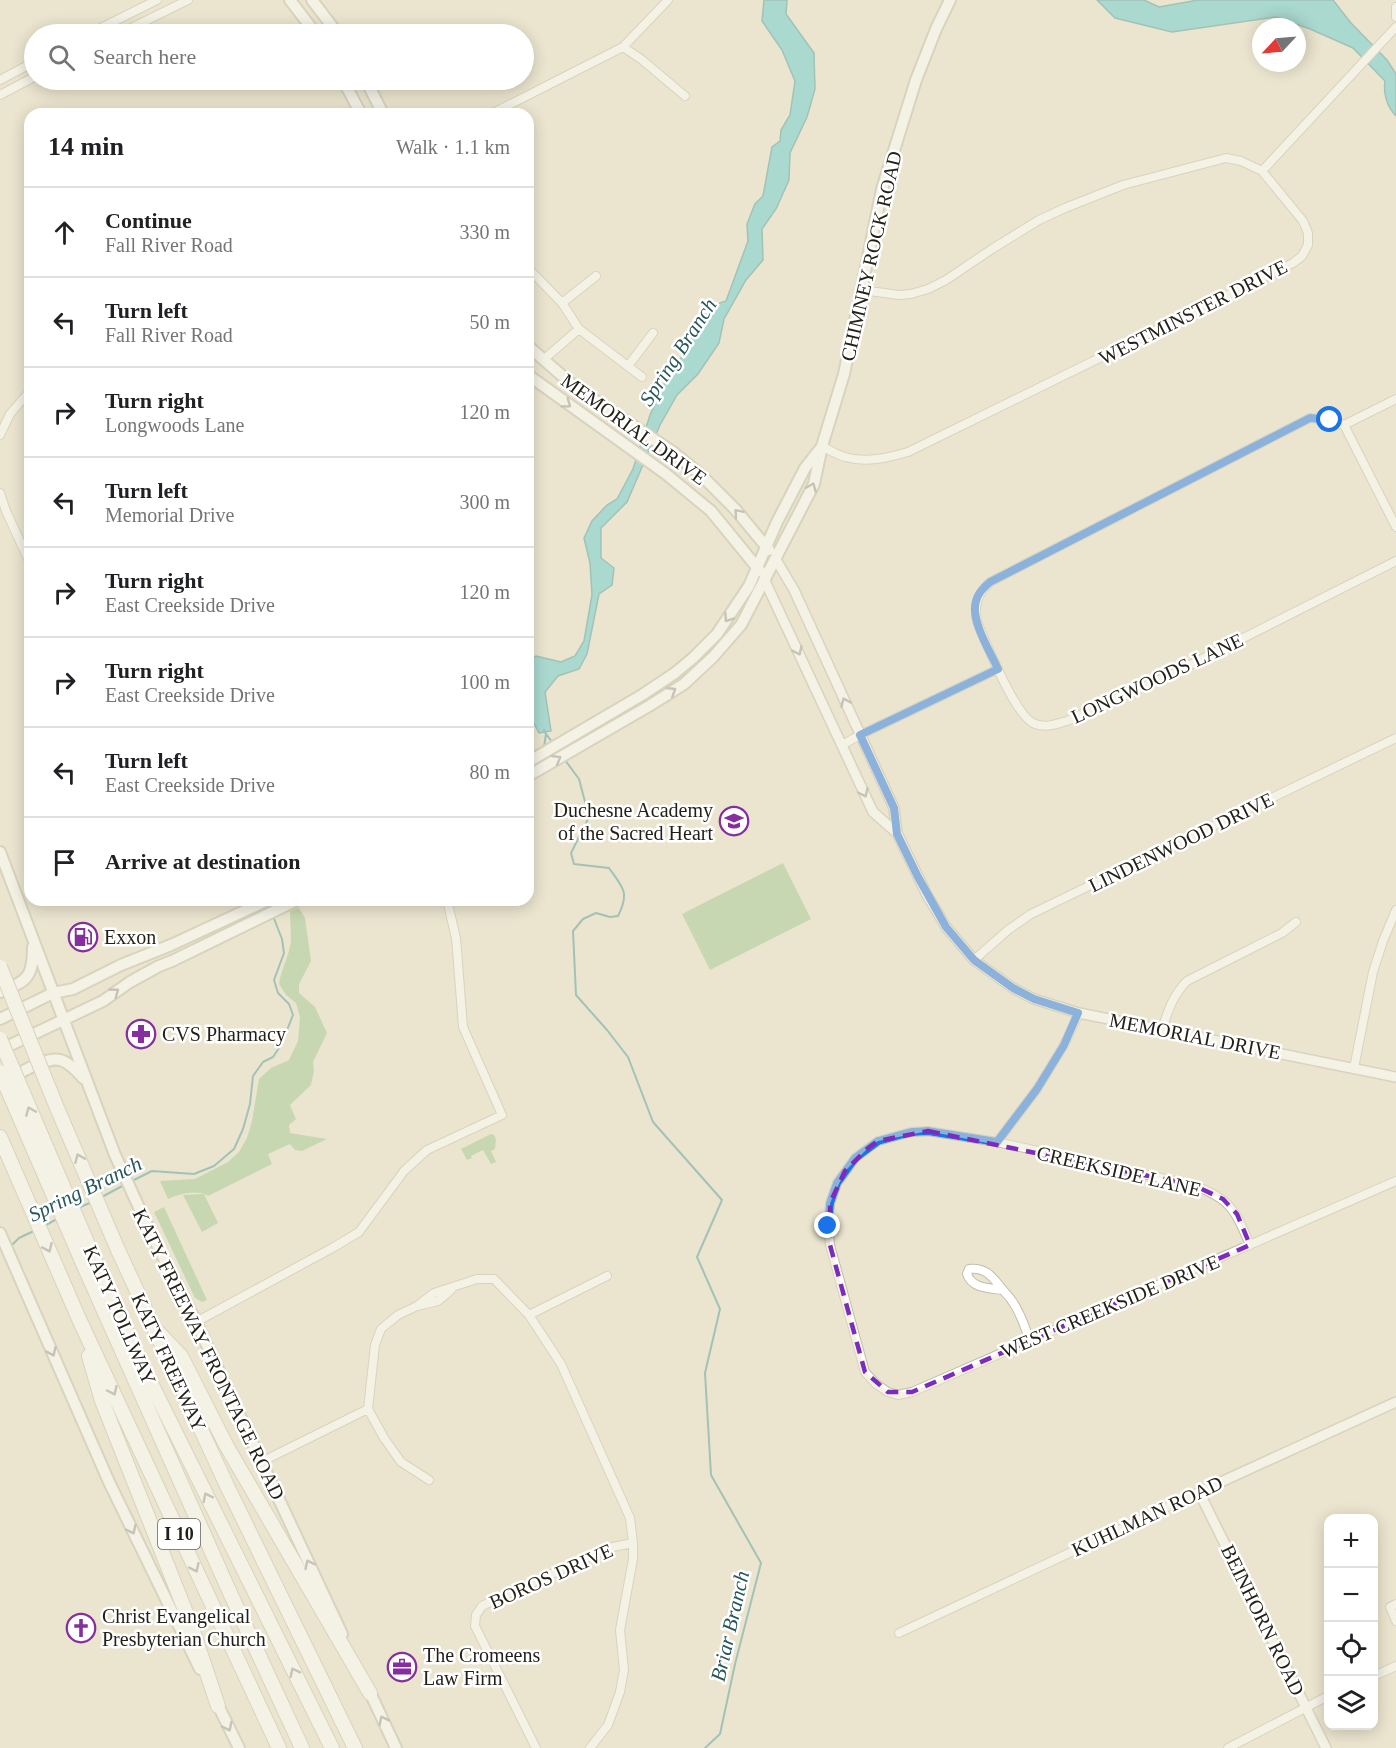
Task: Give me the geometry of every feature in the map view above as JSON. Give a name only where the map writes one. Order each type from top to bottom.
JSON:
[{"type":"highway","name":"KATY FREEWAY","points":[[0,968],[57,1108],[152,1325],[228,1488],[355,1748]]},
{"type":"highway","name":"KATY TOLLWAY","points":[[0,1039],[89,1264],[231,1595],[302,1748]]},
{"type":"highway","name":"KATY TOLLWAY","points":[[0,1072],[89,1264],[140,1360],[332,1748]]},
{"type":"highway","name":"I 10","points":[[0,1137],[79,1319],[279,1748]]},
{"type":"highway","points":[[79,1319],[102,1401],[191,1625],[218,1706]]},
{"type":"highway","points":[[152,1325],[181,1356],[226,1445],[370,1693]]},
{"type":"main road","points":[[290,0],[308,24]]},
{"type":"main road","points":[[312,0],[330,24]]},
{"type":"main road","name":"CHIMNEY ROCK ROAD","points":[[534,759],[649,706],[684,684],[713,657],[741,625],[814,484],[822,446],[844,374],[882,189],[916,80],[950,0]]},
{"type":"main road","points":[[348,90],[358,108]]},
{"type":"main road","points":[[371,90],[381,108]]},
{"type":"main road","name":"MEMORIAL DRIVE","points":[[534,352],[574,387],[673,452],[702,476],[735,509],[775,558]]},
{"type":"main road","name":"MEMORIAL DRIVE","points":[[534,379],[666,474],[711,511],[758,567],[764,579]]},
{"type":"main road","name":"CHIMNEY ROCK ROAD","points":[[534,772],[693,658],[717,634],[750,586],[777,522],[805,468],[822,446]]},
{"type":"main road","points":[[642,695],[649,706]]},
{"type":"main road","name":"KATY FREEWAY FRONTAGE ROAD","points":[[0,852],[115,1155],[396,1748]]},
{"type":"main road","points":[[0,1019],[53,993],[73,988],[256,906]]},
{"type":"main road","points":[[0,1050],[103,1001],[130,982],[159,966],[285,906]]},
{"type":"main road","points":[[0,992],[20,984],[29,976],[33,962],[33,942]]},
{"type":"main road","points":[[171,945],[177,958]]},
{"type":"main road","points":[[0,1082],[48,1060],[60,1060],[73,1067],[87,1082]]},
{"type":"main road","points":[[0,1233],[109,1482],[239,1748]]},
{"type":"street","points":[[109,24],[157,0]]},
{"type":"street","points":[[135,11],[141,24],[188,0]]},
{"type":"street","points":[[503,108],[623,47],[668,0]]},
{"type":"street","points":[[1396,7],[1396,17]]},
{"type":"street","points":[[1262,171],[1395,28]]},
{"type":"street","points":[[623,47],[685,96]]},
{"type":"street","points":[[0,80],[24,67]]},
{"type":"street","points":[[0,94],[24,82]]},
{"type":"street","name":"WESTMINSTER DRIVE","points":[[822,446],[844,457],[866,460],[884,459],[908,453],[1293,263],[1302,256],[1308,244],[1308,234],[1303,221],[1262,171],[1241,161],[1226,158],[1123,184],[1065,208],[1039,220],[946,280],[928,289],[899,295],[862,290]]},
{"type":"street","points":[[534,274],[562,303],[579,329],[642,377]]},
{"type":"street","points":[[562,303],[596,276]]},
{"type":"street","points":[[543,360],[579,329]]},
{"type":"street","points":[[628,366],[653,333]]},
{"type":"street","points":[[0,435],[3,421],[24,399]]},
{"type":"street","points":[[1396,399],[1344,425],[1396,527]]},
{"type":"street","name":"LONGWOODS LANE","points":[[1344,425],[1330,420],[1310,418],[990,582],[976,601],[977,622],[1018,708],[1033,724],[1050,726],[1067,721],[1172,674],[1396,561]]},
{"type":"street","points":[[0,493],[24,550]]},
{"type":"street","name":"MEMORIAL DRIVE","points":[[775,558],[794,590],[894,808],[897,834],[918,877],[946,927],[974,960],[1013,988],[1034,999],[1078,1013],[1396,1077]]},
{"type":"street","name":"MEMORIAL DRIVE","points":[[764,579],[873,812],[897,834]]},
{"type":"street","points":[[842,745],[998,669]]},
{"type":"street","name":"LINDENWOOD DRIVE","points":[[974,960],[1008,930],[1031,914],[1396,738]]},
{"type":"street","points":[[196,1322],[359,1232],[404,1171],[427,1150],[502,1115],[463,1027],[456,938],[448,906]]},
{"type":"street","points":[[1354,1068],[1373,972],[1396,910]]},
{"type":"street","points":[[1162,1029],[1173,999],[1187,981],[1282,933],[1296,922]]},
{"type":"street","points":[[997,1142],[1037,1089],[1064,1045],[1078,1013]]},
{"type":"street","name":"CREEKSIDE LANE","points":[[854,1333],[830,1245],[828,1226],[830,1203],[837,1183],[855,1158],[878,1141],[911,1132],[928,1131],[997,1142],[1208,1190],[1222,1199],[1237,1214],[1250,1245]]},
{"type":"street","name":"WEST CREEKSIDE DRIVE","points":[[854,1333],[865,1372],[879,1388],[898,1395],[912,1392],[1396,1181]]},
{"type":"street","points":[[529,1315],[607,1276]]},
{"type":"street","points":[[429,1480],[401,1462],[368,1409],[375,1345],[381,1329],[398,1315],[417,1306],[434,1293],[477,1279],[494,1279],[529,1315],[561,1364],[630,1518],[633,1543],[631,1569],[620,1630],[624,1670],[620,1692],[608,1725],[590,1748]]},
{"type":"street","points":[[1003,1290],[1020,1316],[1030,1341]]},
{"type":"street","name":"KUHLMAN ROAD","points":[[899,1633],[1396,1402]]},
{"type":"street","points":[[261,1462],[368,1409]]},
{"type":"street","name":"BEINHORN ROAD","points":[[1199,1492],[1326,1748]]},
{"type":"street","name":"BOROS DRIVE","points":[[536,1748],[475,1626],[476,1615],[483,1606],[608,1548],[633,1543]]},
{"type":"street","points":[[1396,1604],[1390,1606],[1396,1621]]},
{"type":"street","points":[[1378,1674],[1396,1666]]},
{"type":"street","points":[[1228,1748],[1324,1698]]},
{"type":"highlighted area","points":[[928,1131],[1193,1185],[1223,1199],[1237,1214],[1250,1245],[912,1392],[888,1392],[865,1372],[830,1245],[830,1203],[845,1171],[868,1148],[878,1141]]},
{"type":"green space","points":[[783,863],[811,919],[710,970],[682,914]]},
{"type":"green space","points":[[299,908],[305,918],[311,961],[299,984],[299,993],[315,1007],[327,1033],[313,1062],[311,1085],[290,1105],[296,1119],[289,1125],[290,1133],[327,1139],[302,1151],[295,1150],[290,1144],[268,1154],[272,1164],[208,1196],[193,1193],[168,1199],[160,1181],[195,1179],[228,1162],[239,1152],[247,1138],[252,1121],[259,1079],[271,1068],[289,1060],[298,1041],[300,1017],[296,1003],[286,995],[279,984],[291,941],[290,911]]},
{"type":"green space","points":[[491,1134],[496,1139],[495,1149],[491,1151],[496,1162],[491,1164],[483,1150],[467,1160],[461,1149]]},
{"type":"green space","points":[[204,1194],[218,1223],[202,1232],[183,1195]]},
{"type":"green space","points":[[164,1207],[207,1300],[202,1302],[195,1298],[154,1212]]},
{"type":"water","points":[[764,0],[787,0],[786,14],[814,53],[815,89],[807,117],[790,153],[789,180],[776,209],[762,229],[763,260],[746,280],[724,319],[719,343],[698,374],[677,395],[660,425],[627,502],[601,528],[601,558],[614,568],[612,585],[599,594],[587,654],[579,669],[558,676],[545,692],[551,731],[539,733],[534,723],[534,658],[536,656],[561,662],[575,656],[584,641],[592,595],[590,563],[584,538],[592,521],[607,505],[617,499],[633,469],[650,415],[672,367],[689,350],[693,331],[701,326],[705,308],[726,301],[748,241],[747,224],[755,204],[763,196],[772,147],[780,141],[781,130],[790,115],[795,81],[782,50],[762,21]]},
{"type":"water","points":[[1097,0],[1144,0],[1159,7],[1198,0],[1333,0],[1351,23],[1387,60],[1396,74],[1396,116],[1386,100],[1385,81],[1353,48],[1306,28],[1306,18],[1252,18],[1252,20],[1172,32],[1115,18]]},
{"type":"waterway","name":"Briar Branch","points":[[544,730],[546,734],[544,747]]},
{"type":"waterway","name":"Briar Branch","points":[[546,734],[553,743]]},
{"type":"waterway","name":"Briar Branch","points":[[565,760],[579,779],[589,817],[571,853],[574,864],[609,868],[621,886],[624,896],[618,916],[610,917],[596,913],[583,919],[573,931],[576,995],[628,1057],[653,1122],[722,1200],[697,1257],[720,1309],[705,1373],[711,1475],[761,1563],[720,1734],[705,1748]]},
{"type":"waterway","name":"Spring Branch","points":[[132,1181],[152,1171],[194,1174],[214,1166],[234,1149],[250,1104],[253,1076],[263,1062],[273,1057],[281,1045],[293,1015],[289,1004],[278,993],[274,980],[284,953],[282,939],[273,916]]},
{"type":"waterway","name":"Spring Branch","points":[[100,1198],[124,1185]]},
{"type":"waterway","name":"Spring Branch","points":[[78,1208],[92,1202]]},
{"type":"waterway","name":"Spring Branch","points":[[44,1226],[57,1219]]},
{"type":"waterway","name":"Spring Branch","points":[[11,1246],[19,1238],[36,1230]]},
{"type":"place","name":"Duchesne Academy of the Sacred Heart","points":[[734,821]]},
{"type":"place","name":"Exxon","points":[[83,937]]},
{"type":"place","name":"CVS Pharmacy","points":[[141,1034]]},
{"type":"place","name":"Christ Evangelical Presbyterian Church","points":[[81,1628]]},
{"type":"place","name":"The Cromeens Law Firm","points":[[402,1667]]},
{"type":"route","points":[[828,1226],[830,1203],[837,1183],[855,1158],[878,1141],[911,1132],[928,1131],[997,1142],[1012,1119],[1037,1089],[1064,1045],[1078,1013],[1034,999],[1013,988],[974,960],[946,927],[927,895],[897,834],[894,808],[860,735],[998,669],[977,622],[975,610],[976,601],[990,582],[1310,418],[1330,420]]}]
